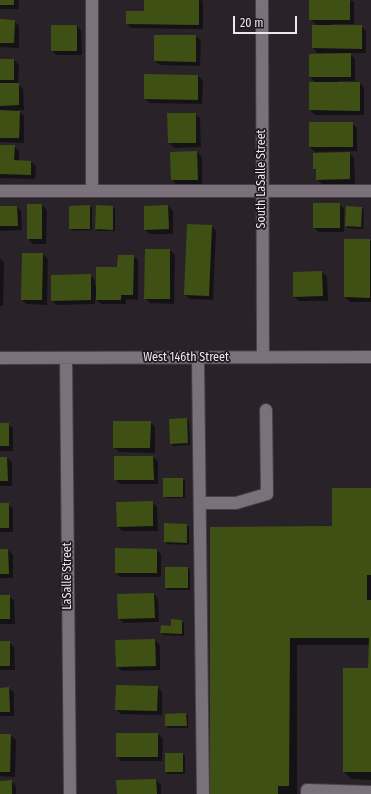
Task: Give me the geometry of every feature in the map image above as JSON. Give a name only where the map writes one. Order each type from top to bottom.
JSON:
[{"type":"street","points":[[92,0],[92,191]]},
{"type":"street","name":"South LaSalle Street","points":[[262,0],[263,357]]},
{"type":"street","points":[[0,191],[371,191]]},
{"type":"street","name":"West 146th Street","points":[[0,358],[371,357]]},
{"type":"street","name":"LaSalle Street","points":[[66,358],[70,794]]},
{"type":"street","points":[[198,358],[203,794]]},
{"type":"street","points":[[200,503],[236,502],[267,494],[266,410]]},
{"type":"street","points":[[307,794],[307,790],[371,792]]},
{"type":"building","points":[[0,0],[14,0],[14,5],[0,5]]},
{"type":"building","points":[[144,0],[199,0],[199,25],[126,24],[126,11],[144,11]]},
{"type":"building","points":[[309,0],[350,0],[350,20],[309,20]]},
{"type":"building","points":[[0,19],[15,20],[14,43],[0,43]]},
{"type":"building","points":[[51,25],[77,25],[77,51],[51,51]]},
{"type":"building","points":[[312,25],[362,25],[362,49],[312,48]]},
{"type":"building","points":[[154,35],[196,35],[196,62],[154,61]]},
{"type":"building","points":[[351,53],[351,77],[309,77],[309,54]]},
{"type":"building","points":[[0,59],[14,59],[14,80],[0,80]]},
{"type":"building","points":[[144,74],[198,75],[198,100],[144,99]]},
{"type":"building","points":[[309,82],[360,82],[360,111],[309,110]]},
{"type":"building","points":[[0,83],[19,83],[19,105],[0,106]]},
{"type":"building","points":[[0,110],[20,111],[19,138],[0,138]]},
{"type":"building","points":[[167,113],[196,113],[196,143],[168,143]]},
{"type":"building","points":[[309,122],[353,122],[353,147],[309,147]]},
{"type":"building","points":[[0,145],[15,145],[14,160],[31,161],[31,175],[0,174]]},
{"type":"building","points":[[197,151],[198,180],[171,180],[170,152]]},
{"type":"building","points":[[350,152],[350,179],[316,180],[316,169],[313,169],[313,153]]},
{"type":"building","points":[[313,203],[340,203],[340,228],[313,228]]},
{"type":"building","points":[[27,204],[42,204],[42,239],[27,239]]},
{"type":"building","points":[[90,205],[90,229],[69,229],[69,206]]},
{"type":"building","points":[[96,205],[113,206],[113,230],[95,229]]},
{"type":"building","points":[[168,205],[169,229],[144,230],[144,206]]},
{"type":"building","points":[[0,206],[17,206],[18,226],[0,226]]},
{"type":"building","points":[[346,206],[362,207],[361,227],[345,226]]},
{"type":"building","points":[[187,224],[212,225],[209,296],[184,295]]},
{"type":"building","points":[[344,239],[370,239],[370,298],[344,297]]},
{"type":"building","points":[[145,249],[170,249],[170,299],[144,299]]},
{"type":"building","points":[[22,253],[43,253],[42,300],[21,300]]},
{"type":"building","points":[[118,255],[134,255],[133,295],[121,295],[121,300],[96,300],[96,267],[117,267]]},
{"type":"building","points":[[322,271],[323,296],[293,297],[293,272]]},
{"type":"building","points":[[91,274],[91,300],[51,301],[51,275]]},
{"type":"building","points":[[187,418],[188,443],[170,444],[169,419]]},
{"type":"building","points":[[113,421],[151,421],[150,448],[113,448]]},
{"type":"building","points":[[0,423],[9,423],[9,446],[0,446]]},
{"type":"building","points":[[114,456],[153,456],[154,480],[114,480]]},
{"type":"building","points":[[0,457],[7,457],[8,481],[0,481]]},
{"type":"building","points":[[163,478],[183,478],[183,497],[163,497]]},
{"type":"building","points":[[332,488],[371,488],[371,575],[367,575],[367,600],[371,600],[371,772],[343,772],[343,668],[368,668],[369,638],[290,638],[289,786],[278,786],[278,794],[210,794],[210,527],[332,526]]},
{"type":"building","points":[[153,501],[153,526],[117,527],[116,502]]},
{"type":"building","points":[[0,503],[9,503],[9,528],[0,528]]},
{"type":"building","points":[[164,523],[187,524],[187,543],[164,542]]},
{"type":"building","points":[[115,548],[157,549],[157,573],[115,573]]},
{"type":"building","points":[[0,549],[8,549],[9,574],[0,574]]},
{"type":"building","points":[[165,567],[188,567],[188,588],[165,588]]},
{"type":"building","points":[[154,593],[155,618],[118,619],[117,594]]},
{"type":"building","points":[[0,595],[10,595],[10,619],[0,619]]},
{"type":"building","points":[[171,619],[182,620],[182,634],[160,633],[161,625],[171,626]]},
{"type":"building","points":[[155,639],[156,666],[116,667],[115,640]]},
{"type":"building","points":[[0,641],[10,641],[10,666],[0,666]]},
{"type":"building","points":[[116,685],[158,686],[157,711],[115,710]]},
{"type":"building","points":[[9,687],[10,712],[0,712],[0,688]]},
{"type":"building","points":[[186,713],[187,726],[165,726],[165,714]]},
{"type":"building","points":[[116,733],[158,733],[158,757],[116,757]]},
{"type":"building","points":[[0,734],[11,734],[10,772],[0,772]]},
{"type":"building","points":[[165,753],[183,753],[183,772],[165,772]]},
{"type":"building","points":[[156,779],[157,794],[117,794],[116,780]]},
{"type":"building","points":[[12,780],[12,794],[0,794],[0,781]]}]
